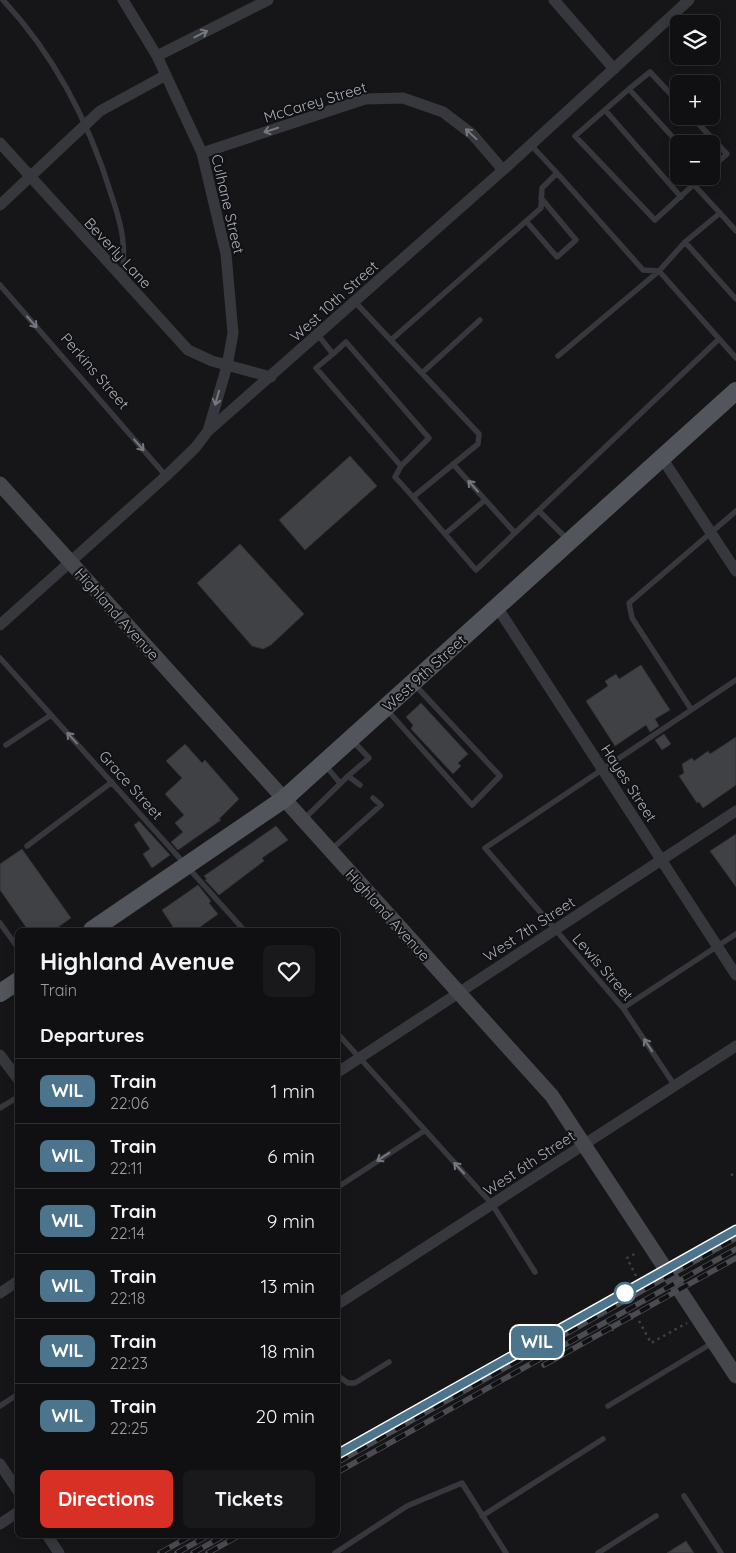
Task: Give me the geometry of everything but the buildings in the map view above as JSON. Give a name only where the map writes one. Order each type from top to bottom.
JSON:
[{"type":"main road","name":"West 9th Street","points":[[95,928],[284,799],[736,391]]},
{"type":"main road","name":"Highland Avenue","points":[[0,484],[552,1096],[736,1376]]},
{"type":"main road","points":[[1,992],[15,983]]},
{"type":"street","name":"Culhane Street","points":[[123,0],[157,56],[202,153],[226,254],[233,334],[227,366],[208,431]]},
{"type":"street","points":[[157,56],[268,0]]},
{"type":"street","points":[[554,0],[614,70]]},
{"type":"street","name":"West 10th Street","points":[[0,625],[166,476],[195,448],[208,431],[531,145],[689,0]]},
{"type":"street","points":[[0,205],[100,111],[166,75]]},
{"type":"street","name":"McCarey Street","points":[[202,153],[365,99],[403,98],[443,112],[472,134],[503,170]]},
{"type":"street","name":"Beverly Lane","points":[[0,143],[188,350],[227,366]]},
{"type":"street","points":[[227,366],[271,377]]},
{"type":"street","points":[[662,458],[736,571]]},
{"type":"street","name":"Hayes Street","points":[[497,607],[736,974]]},
{"type":"street","name":"West 7th Street","points":[[340,1071],[736,811]]},
{"type":"street","name":"West 6th Street","points":[[340,1303],[736,1046]]},
{"type":"street","points":[[0,1055],[15,1075]]},
{"type":"street","points":[[0,1293],[15,1284]]},
{"type":"street","points":[[0,1464],[15,1486]]},
{"type":"street","points":[[0,1524],[15,1514]]},
{"type":"street","points":[[49,1538],[59,1553]]},
{"type":"lane","points":[[4,0],[22,20],[44,50],[75,101],[96,149],[116,210],[123,241],[124,281]]},
{"type":"lane","points":[[670,93],[650,72],[575,136],[655,220],[695,186],[736,231]]},
{"type":"lane","points":[[628,89],[671,135]]},
{"type":"lane","points":[[605,110],[681,198]]},
{"type":"lane","points":[[700,125],[709,135]]},
{"type":"lane","points":[[531,145],[643,270],[659,271],[736,358]]},
{"type":"lane","points":[[720,147],[727,154],[720,160]]},
{"type":"lane","points":[[391,340],[541,208],[542,188],[557,173]]},
{"type":"lane","points":[[526,221],[557,257],[576,240],[541,198]]},
{"type":"lane","points":[[558,356],[659,271],[686,242],[720,213]]},
{"type":"lane","points":[[686,242],[736,300]]},
{"type":"lane","name":"Perkins Street","points":[[0,286],[166,476]]},
{"type":"lane","points":[[355,302],[479,434],[478,444],[413,497]]},
{"type":"lane","points":[[422,373],[480,320]]},
{"type":"lane","points":[[318,335],[333,354]]},
{"type":"lane","points":[[401,466],[316,368],[346,342],[429,438],[401,466],[394,476],[476,570],[719,339]]},
{"type":"lane","points":[[454,464],[515,533]]},
{"type":"lane","points":[[445,534],[485,500]]},
{"type":"lane","points":[[539,510],[569,542]]},
{"type":"lane","points":[[691,709],[632,618],[629,603],[736,510]]},
{"type":"lane","name":"Grace Street","points":[[0,658],[242,928]]},
{"type":"lane","points":[[602,768],[736,680]]},
{"type":"lane","points":[[385,708],[472,805],[500,776],[413,683]]},
{"type":"lane","points":[[6,745],[50,715]]},
{"type":"lane","points":[[303,821],[340,783],[370,758],[351,739]]},
{"type":"lane","points":[[324,763],[340,783]]},
{"type":"lane","name":"Lewis Street","points":[[602,768],[485,848],[623,1008],[674,1086]]},
{"type":"lane","points":[[348,776],[360,785]]},
{"type":"lane","points":[[27,846],[112,782]]},
{"type":"lane","points":[[330,851],[381,805],[373,798]]},
{"type":"lane","points":[[0,923],[15,944]]},
{"type":"lane","points":[[623,1008],[736,934]]},
{"type":"lane","points":[[340,1036],[492,1204],[535,1272]]},
{"type":"lane","points":[[0,1108],[15,1099]]},
{"type":"lane","points":[[340,1186],[424,1131]]},
{"type":"lane","points":[[608,1406],[714,1342]]},
{"type":"lane","points":[[340,1377],[348,1383],[355,1383],[389,1362]]},
{"type":"lane","points":[[0,1406],[15,1396]]},
{"type":"lane","points":[[482,1516],[603,1439]]},
{"type":"lane","points":[[335,1553],[407,1506],[462,1483],[506,1553]]},
{"type":"lane","points":[[684,1496],[721,1553]]},
{"type":"lane","points":[[598,1553],[656,1516]]},
{"type":"path","points":[[731,1174],[736,1178]]},
{"type":"path","points":[[636,1276],[627,1258],[650,1245]]},
{"type":"path","points":[[634,1283],[638,1291]]},
{"type":"path","points":[[616,1294],[620,1301]]},
{"type":"path","points":[[629,1313],[632,1320]]},
{"type":"path","points":[[639,1321],[651,1343],[698,1318]]},
{"type":"path","points":[[609,1324],[613,1331]]},
{"type":"railway","points":[[340,1461],[736,1238]]},
{"type":"railway","points":[[340,1471],[736,1249]]},
{"type":"railway","points":[[544,1365],[736,1258]]},
{"type":"railway","points":[[340,1453],[418,1409]]},
{"type":"railway","points":[[160,1553],[187,1538]]},
{"type":"railway","points":[[177,1553],[204,1538]]},
{"type":"railway","points":[[193,1553],[220,1538]]},
{"type":"railway","points":[[208,1553],[235,1538]]},
{"type":"train","name":"WIL","points":[[340,1453],[736,1230]]}]
